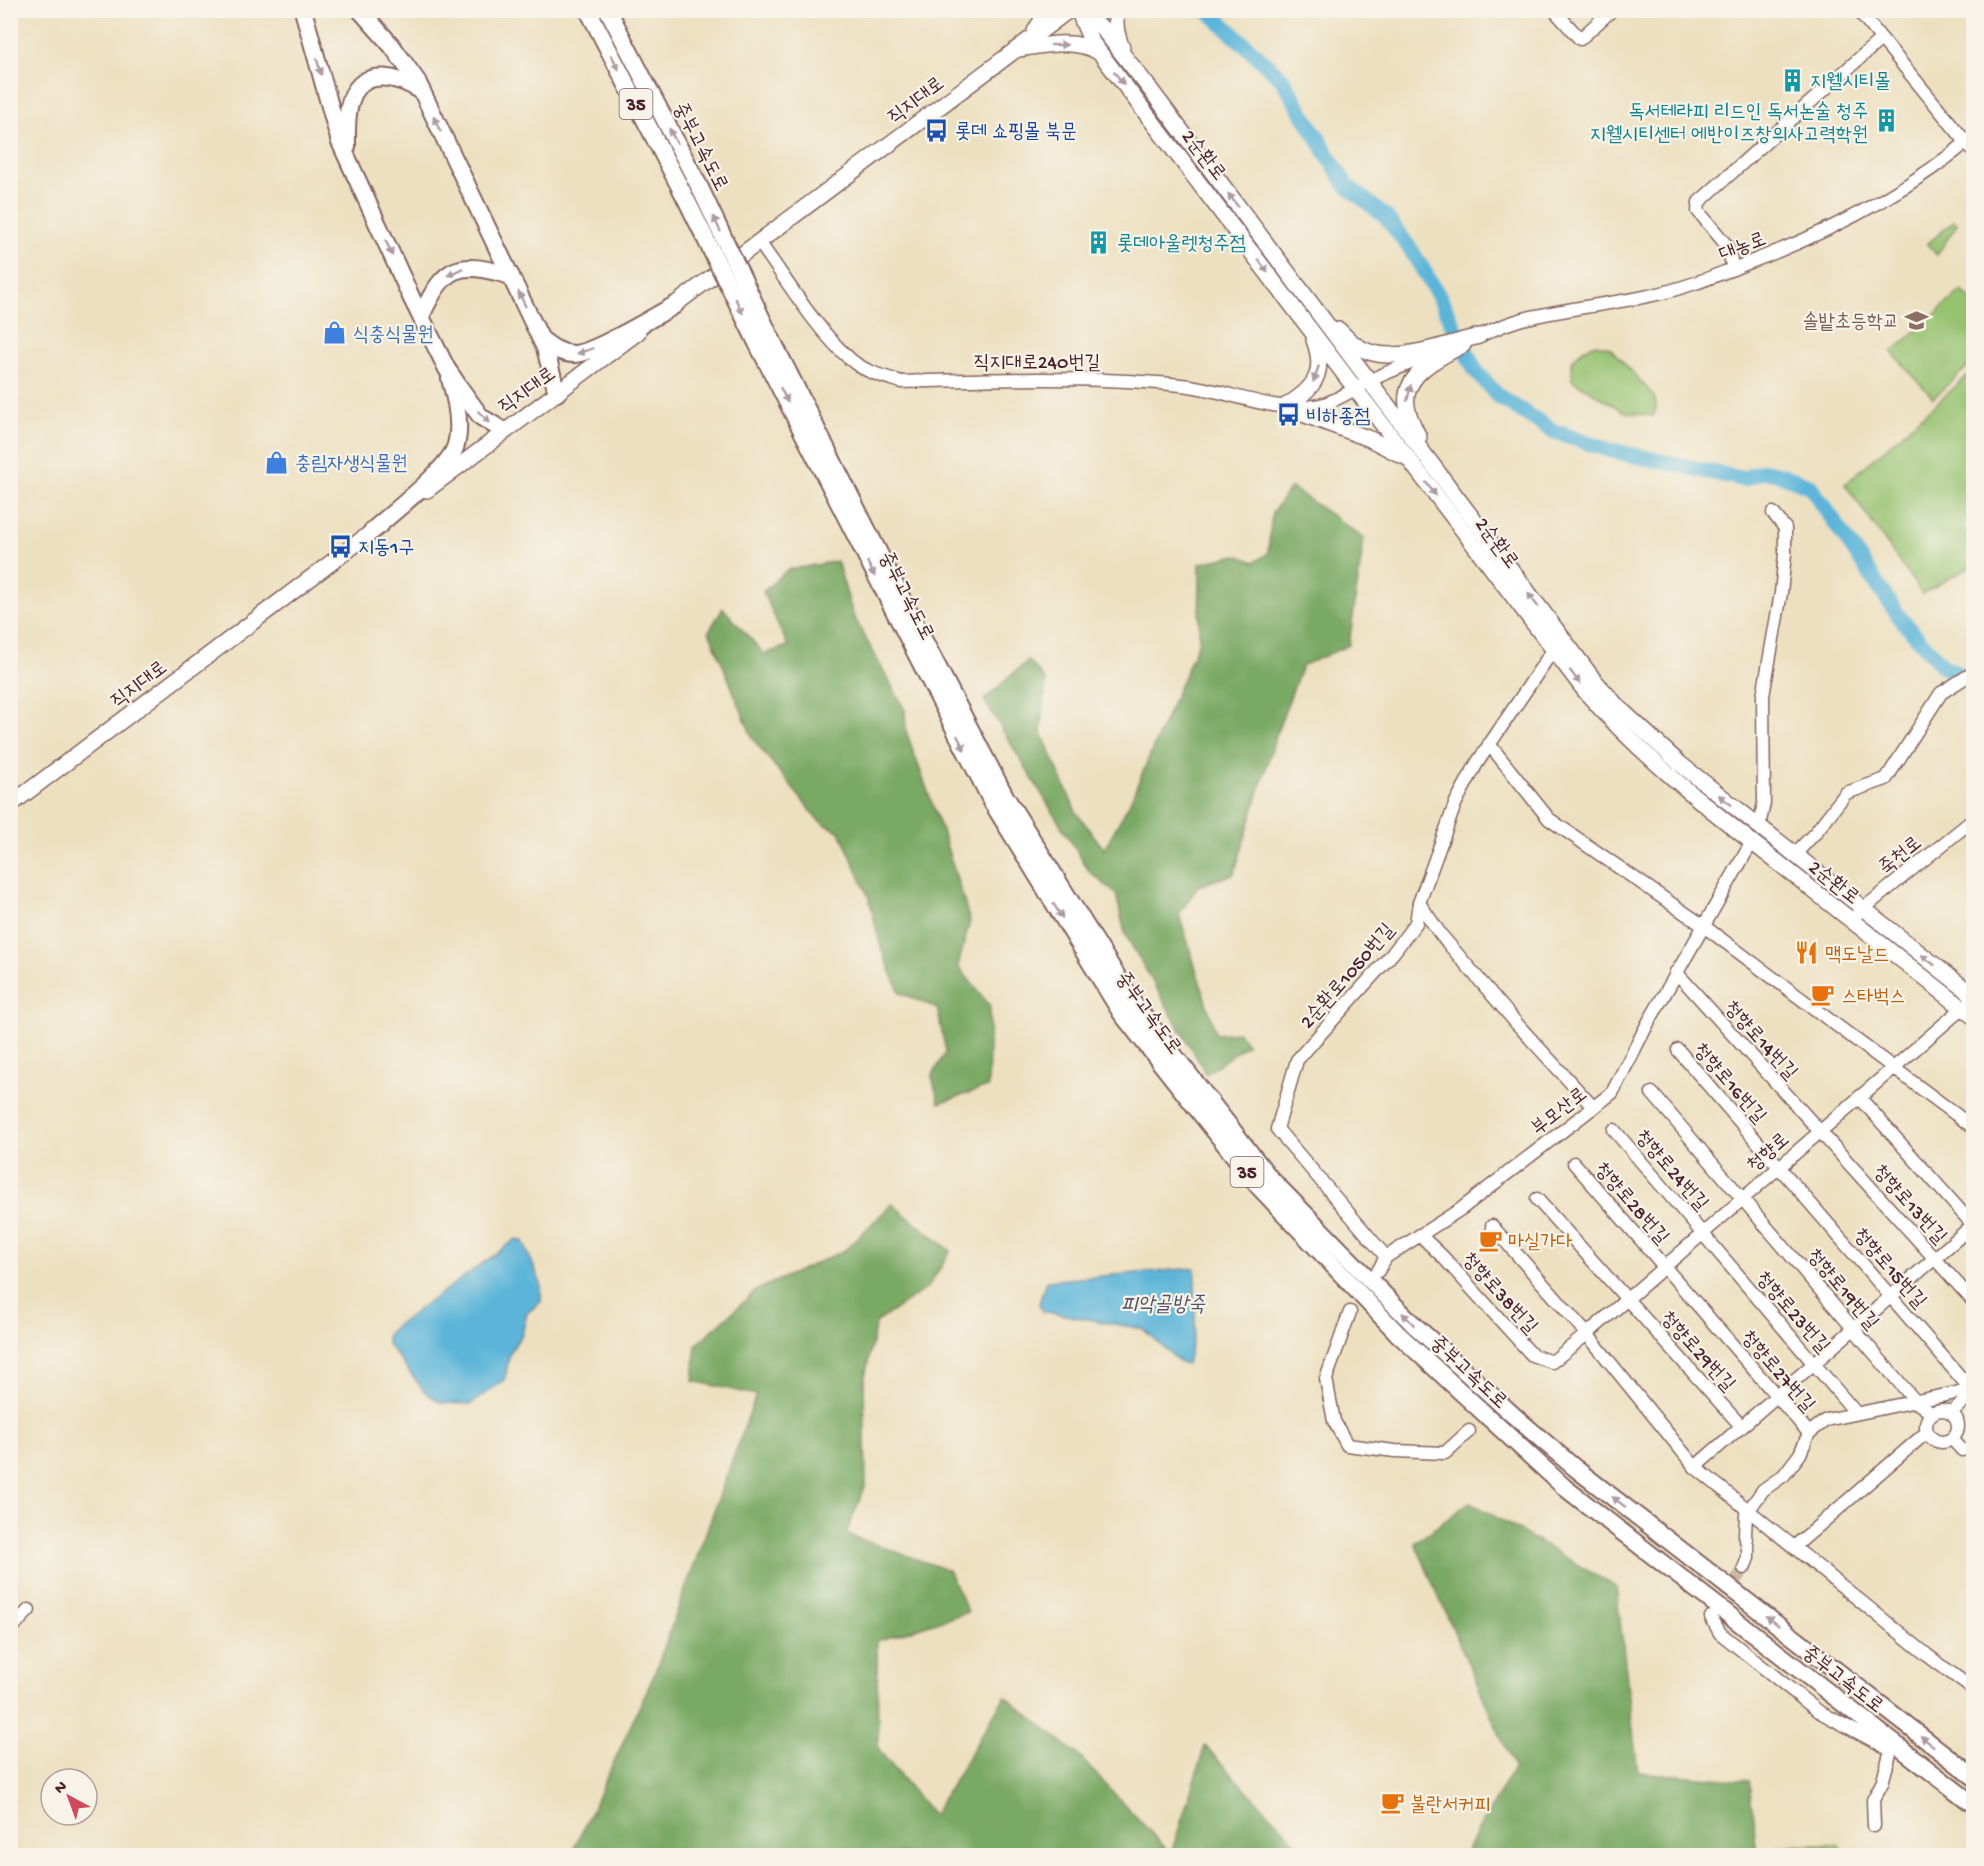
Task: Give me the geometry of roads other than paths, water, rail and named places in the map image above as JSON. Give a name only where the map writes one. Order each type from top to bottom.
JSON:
[{"type":"highway","points":[[303,10],[340,142],[447,369],[454,391],[458,428],[455,448],[441,469],[372,531]]},
{"type":"highway","points":[[360,10],[392,46],[421,90],[541,339],[557,393]]},
{"type":"highway","name":"중부고속도로","points":[[588,10],[685,197],[763,338],[1005,796],[1135,1005],[1269,1177],[1412,1323],[1575,1468],[1974,1777]]},
{"type":"highway","name":"중부고속도로","points":[[608,10],[700,188],[763,338],[992,802],[1122,1014],[1258,1186],[1398,1334],[1564,1487],[1974,1806]]},
{"type":"highway","points":[[346,156],[350,104],[353,94],[361,85],[377,77],[386,77],[421,90]]},
{"type":"highway","points":[[421,316],[435,287],[456,269],[482,267],[511,276]]},
{"type":"highway","points":[[541,339],[564,353],[576,354],[600,345],[675,305]]},
{"type":"highway","points":[[447,369],[482,417],[504,432]]},
{"type":"main road","points":[[1016,50],[1039,26],[1048,10]]},
{"type":"main road","name":"직지대로","points":[[10,806],[372,531],[1069,10]]},
{"type":"main road","name":"2순환로","points":[[1080,10],[1091,41],[1310,327],[1431,464],[1558,644],[1585,691],[1635,745],[1752,842],[1850,920],[1971,1005]]},
{"type":"main road","name":"2순환로","points":[[1080,10],[1102,28],[1125,56],[1298,284],[1409,460],[1558,644],[1633,722],[1678,763],[1863,909],[1971,1005]]},
{"type":"main road","points":[[1117,10],[1115,19],[1117,35],[1125,56]]},
{"type":"main road","points":[[1016,50],[1041,45],[1071,44],[1085,45],[1101,54]]},
{"type":"main road","points":[[1298,284],[1340,332],[1363,349],[1421,359],[1479,336]]},
{"type":"main road","points":[[1284,407],[1309,389],[1320,367],[1319,353],[1310,327]]},
{"type":"main road","points":[[1421,359],[1416,376],[1410,384],[1406,404],[1431,464]]},
{"type":"main road","points":[[1284,407],[1370,439],[1409,460]]},
{"type":"street","points":[[1554,10],[1580,39],[1612,10]]},
{"type":"street","points":[[1858,10],[1971,144]]},
{"type":"street","points":[[1733,269],[1728,248],[1698,211],[1699,202],[1881,39]]},
{"type":"street","name":"대농로","points":[[1479,336],[1508,323],[1529,317],[1655,295],[1804,242],[1869,209],[1971,144]]},
{"type":"street","name":"직지대로240번길","points":[[759,242],[810,313],[852,361],[873,373],[902,382],[1101,380],[1182,385],[1214,390],[1284,407],[1319,406],[1421,359]]},
{"type":"street","points":[[1306,416],[1319,406]]},
{"type":"street","points":[[1759,826],[1764,803],[1763,696],[1781,593],[1785,554],[1785,528],[1773,513]]},
{"type":"street","name":"2순환로1050번길","points":[[1386,1257],[1277,1129],[1297,1060],[1393,953],[1416,923],[1419,903],[1456,802],[1489,744],[1558,644]]},
{"type":"street","name":"2순환로","points":[[1795,854],[1815,833],[1845,793],[1886,779],[1941,693],[1974,672]]},
{"type":"street","points":[[1489,744],[1549,819],[1705,927],[1974,1128]]},
{"type":"street","name":"죽천로","points":[[1850,920],[1974,819]]},
{"type":"street","name":"부모산로","points":[[1378,1271],[1386,1257],[1461,1209],[1612,1093],[1621,1072],[1676,972],[1705,927],[1752,842]]},
{"type":"street","points":[[1419,903],[1441,935],[1517,1024],[1593,1107]]},
{"type":"street","name":"청향로14번길","points":[[1676,972],[1820,1131]]},
{"type":"street","name":"청향로","points":[[1587,1334],[1894,1067],[1971,1005]]},
{"type":"street","name":"청향로16번길","points":[[1678,1050],[1779,1167]]},
{"type":"street","name":"청향로19번길","points":[[1652,1093],[1916,1402],[1931,1413]]},
{"type":"street","points":[[1695,1467],[1973,1225],[1859,1097]]},
{"type":"street","name":"청향로24번길","points":[[1614,1130],[1702,1233]]},
{"type":"street","name":"청향로13번길","points":[[1820,1131],[1974,1302]]},
{"type":"street","name":"청향로28번길","points":[[1574,1163],[1664,1267]]},
{"type":"street","name":"청향로15번길","points":[[1779,1167],[1974,1393]]},
{"type":"street","name":"청향로29번길","points":[[1537,1199],[1742,1427]]},
{"type":"street","points":[[1492,1226],[1587,1334],[1695,1467],[1927,1655],[1974,1690]]},
{"type":"street","name":"청향로23번길","points":[[1702,1233],[1856,1413]]},
{"type":"street","name":"청향로38번길","points":[[1420,1235],[1443,1257],[1532,1355],[1552,1362],[1587,1334]]},
{"type":"street","name":"청향로27번길","points":[[1664,1267],[1809,1433],[1800,1454],[1784,1475],[1763,1490],[1749,1510]]},
{"type":"street","points":[[1350,1312],[1326,1379],[1334,1421],[1347,1445],[1395,1451],[1445,1453],[1469,1431]]},
{"type":"street","points":[[1809,1433],[1826,1420],[1960,1392],[1974,1393]]},
{"type":"street","points":[[1951,1413],[1974,1393]]},
{"type":"street","points":[[1939,1410],[1951,1413],[1958,1424],[1958,1430],[1952,1439],[1937,1442],[1927,1432],[1925,1425],[1931,1413],[1939,1410]]},
{"type":"street","points":[[1794,1547],[1927,1432]]},
{"type":"street","points":[[1952,1439],[1962,1450]]},
{"type":"street","points":[[1744,1568],[1748,1558],[1745,1535],[1746,1514],[1749,1510]]},
{"type":"street","points":[[10,1630],[29,1610]]},
{"type":"street","points":[[1711,1617],[1720,1633],[1818,1711],[1891,1750],[1882,1783],[1873,1800],[1874,1826]]},
{"type":"water","points":[[516,1239],[523,1241],[541,1284],[541,1302],[527,1313],[522,1334],[510,1352],[505,1379],[471,1404],[441,1403],[425,1392],[387,1343],[387,1335],[396,1326]]},
{"type":"water","name":"피악골방죽","points":[[1195,1268],[1195,1330],[1187,1364],[1182,1364],[1143,1329],[1042,1311],[1039,1304],[1046,1281]]},
{"type":"waterway","points":[[1207,10],[1282,79],[1346,185],[1386,217],[1411,250],[1440,298],[1475,370],[1498,396],[1553,431],[1609,450],[1743,479],[1764,471],[1810,486],[1900,618],[1943,666],[1974,682]]},
{"type":"tunnel","points":[[1715,1612],[1744,1568]]},
{"type":"place","name":"지웰시티몰","points":[[1792,80]]},
{"type":"place","name":"독서테라피 리드인 독서논술 청주 지웰시티센터 에반이즈창의사고력학원","points":[[1886,121]]},
{"type":"place","name":"롯데 쇼핑몰 북문","points":[[937,130]]},
{"type":"place","name":"롯데아울렛청주점","points":[[1099,242]]},
{"type":"place","name":"솔밭초등학교","points":[[1917,320]]},
{"type":"place","name":"식충식물원","points":[[335,333]]},
{"type":"place","name":"비하종점","points":[[1288,415]]},
{"type":"place","name":"충림자생식물원","points":[[277,462]]},
{"type":"place","name":"지동1구","points":[[340,546]]},
{"type":"place","name":"맥도날드","points":[[1807,953]]},
{"type":"place","name":"스타벅스","points":[[1823,995]]},
{"type":"place","name":"마실가다","points":[[1490,1240]]},
{"type":"place","name":"불란서커피","points":[[1392,1803]]}]
